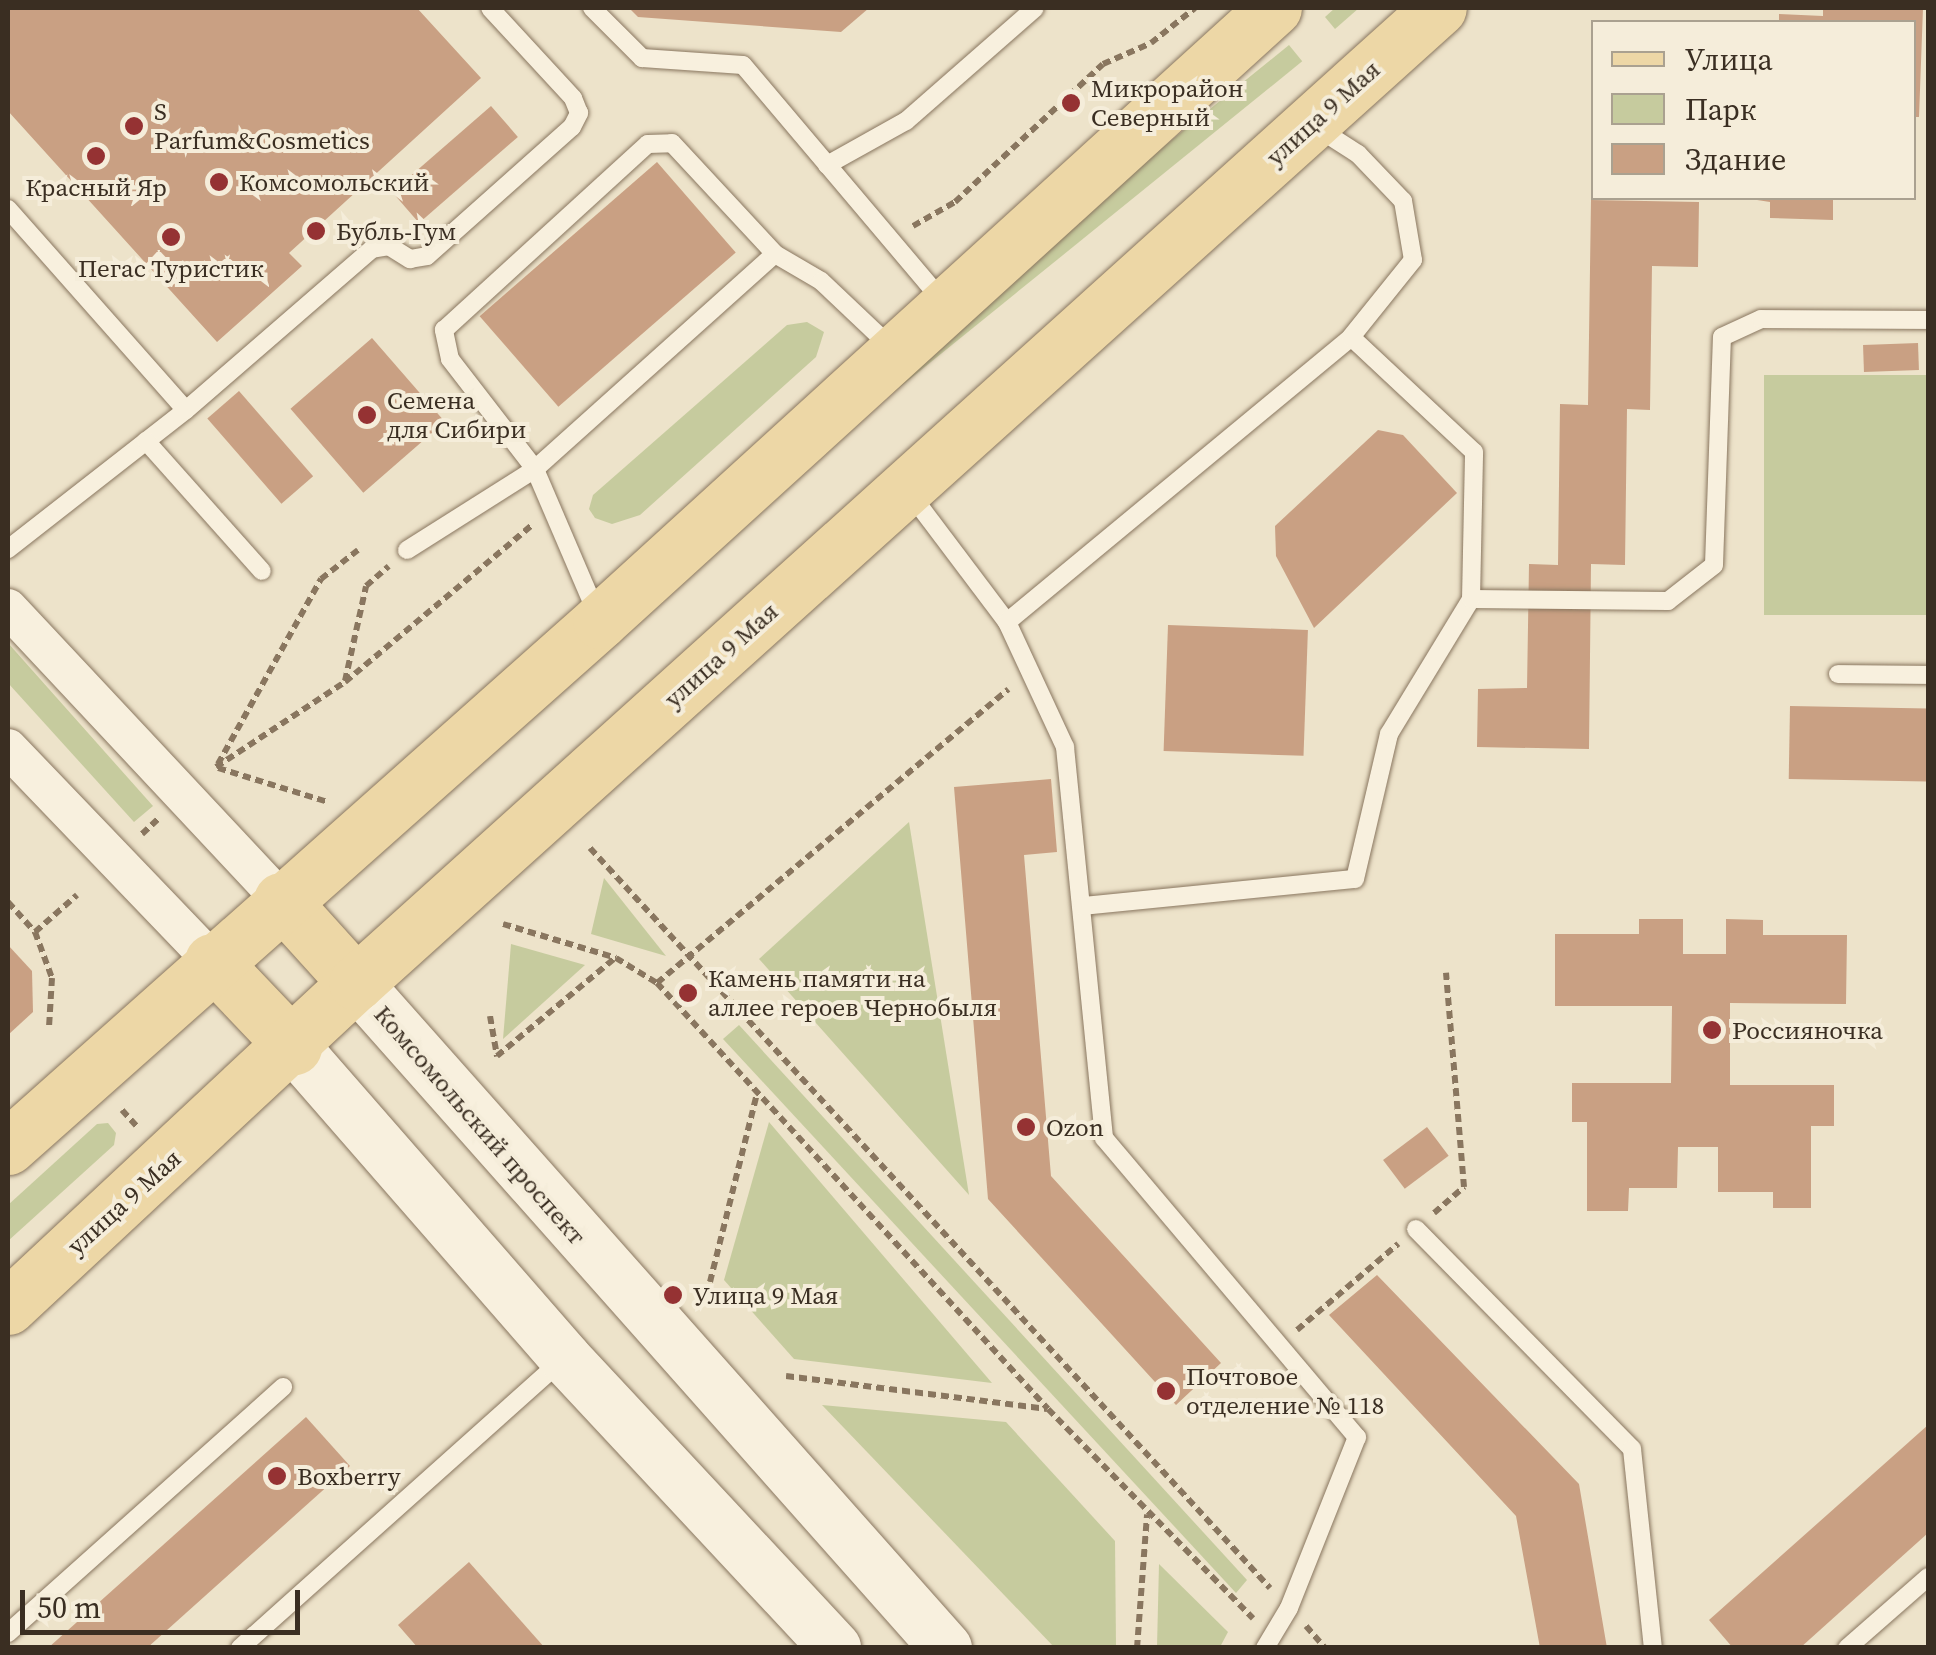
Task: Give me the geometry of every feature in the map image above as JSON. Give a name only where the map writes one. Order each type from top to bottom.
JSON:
[{"type":"main road","points":[[8,1147],[948,308],[1274,8]]},
{"type":"main road","name":"улица 9 Мая","points":[[8,1307],[294,1047],[356,984],[1439,8]]},
{"type":"main road","name":"Комсомольский проспект","points":[[281,900],[946,1648]]},
{"type":"main road","points":[[212,961],[294,1047],[566,1358],[835,1648]]},
{"type":"street","name":"Комсомольский проспект","points":[[8,608],[281,900]]},
{"type":"street","points":[[8,748],[212,961]]},
{"type":"lane","points":[[8,549],[186,410],[372,249],[389,246],[410,259],[428,256],[572,128],[579,113],[573,98],[490,8]]},
{"type":"lane","points":[[592,8],[642,58],[743,64],[886,242],[948,308]]},
{"type":"lane","points":[[827,166],[906,121],[1035,8]]},
{"type":"lane","points":[[1006,622],[1351,337],[1413,260],[1403,201],[1358,154],[1311,123]]},
{"type":"lane","points":[[600,620],[535,469],[450,359],[444,330],[648,144],[672,143],[776,254],[821,281],[896,353]]},
{"type":"lane","points":[[8,210],[186,410]]},
{"type":"lane","points":[[407,550],[535,469],[776,254]]},
{"type":"lane","points":[[1471,599],[1668,601],[1714,565],[1722,337],[1760,318],[1928,320]]},
{"type":"lane","points":[[1083,906],[1354,880],[1389,734],[1471,599],[1474,452],[1351,337]]},
{"type":"lane","points":[[146,440],[262,571]]},
{"type":"lane","points":[[906,488],[1006,622],[1066,747],[1104,1138],[1357,1437],[1290,1608],[1269,1642]]},
{"type":"lane","points":[[1838,674],[1928,675]]},
{"type":"lane","points":[[1416,1229],[1632,1449],[1653,1648]]},
{"type":"lane","points":[[240,1648],[566,1358]]},
{"type":"lane","points":[[8,1633],[283,1387]]},
{"type":"lane","points":[[1847,1648],[1928,1577]]},
{"type":"path","points":[[886,242],[956,202],[1104,64],[1151,43],[1195,8]]},
{"type":"path","points":[[216,768],[345,682],[550,510]]},
{"type":"path","points":[[216,768],[321,579],[358,550]]},
{"type":"path","points":[[345,682],[366,586],[407,550]]},
{"type":"path","points":[[657,984],[1029,672]]},
{"type":"path","points":[[216,768],[328,802]]},
{"type":"path","points":[[142,834],[159,818]]},
{"type":"path","points":[[590,848],[1325,1648]]},
{"type":"path","points":[[35,932],[77,895]]},
{"type":"path","points":[[8,902],[35,932],[52,978],[49,1027]]},
{"type":"path","points":[[503,924],[616,958],[657,984],[1048,1409],[1269,1642]]},
{"type":"path","points":[[490,1016],[498,1056],[616,958]]},
{"type":"path","points":[[1277,1347],[1464,1187],[1446,974]]},
{"type":"path","points":[[710,1282],[758,1093]]},
{"type":"path","points":[[786,1376],[1048,1409]]},
{"type":"path","points":[[1137,1648],[1147,1513]]},
{"type":"green space","points":[[1335,8],[1359,8],[1335,29],[1325,17]]},
{"type":"green space","points":[[1289,45],[1302,61],[390,800],[377,784]]},
{"type":"green space","points":[[807,322],[824,332],[816,357],[640,515],[612,524],[595,518],[589,509],[593,495],[787,325]]},
{"type":"green space","points":[[1764,375],[1928,375],[1928,615],[1764,615]]},
{"type":"green space","points":[[8,643],[153,806],[134,822],[8,683]]},
{"type":"green space","points":[[909,822],[969,1195],[759,959]]},
{"type":"green space","points":[[604,878],[666,956],[591,934]]},
{"type":"green space","points":[[511,944],[585,965],[503,1039]]},
{"type":"green space","points":[[739,1025],[1247,1580],[1236,1593],[723,1039]]},
{"type":"green space","points":[[769,1122],[992,1383],[794,1359],[724,1280]]},
{"type":"green space","points":[[108,1123],[116,1133],[114,1145],[8,1241],[8,1205],[97,1124]]},
{"type":"green space","points":[[822,1405],[1006,1422],[1115,1541],[1116,1647],[1054,1647]]},
{"type":"green space","points":[[1159,1564],[1228,1632],[1220,1647],[1157,1647]]},
{"type":"building","name":"Комсомольский","points":[[8,8],[417,8],[481,78],[289,253],[302,266],[217,342],[8,111]]},
{"type":"building","points":[[629,8],[869,8],[841,32],[638,17]]},
{"type":"building","points":[[1823,8],[1923,8],[1919,117],[1916,20],[1779,20],[1779,14],[1823,16]]},
{"type":"building","points":[[491,106],[518,137],[419,223],[392,192]]},
{"type":"building","points":[[657,162],[736,253],[558,407],[480,316]]},
{"type":"building","points":[[1591,200],[1699,202],[1698,267],[1652,266],[1650,410],[1627,409],[1625,565],[1591,564],[1589,749],[1477,747],[1478,689],[1527,688],[1529,564],[1558,565],[1560,404],[1588,405]]},
{"type":"building","points":[[1757,200],[1833,200],[1833,220],[1770,218],[1770,202]]},
{"type":"building","name":"Семена для Сибири","points":[[372,338],[445,422],[363,493],[290,409]]},
{"type":"building","points":[[1918,343],[1919,370],[1864,372],[1863,345]]},
{"type":"building","points":[[239,391],[313,476],[281,504],[207,419]]},
{"type":"building","points":[[1378,430],[1403,435],[1457,493],[1314,628],[1276,556],[1275,526]]},
{"type":"building","points":[[1168,625],[1308,630],[1304,756],[1164,751]]},
{"type":"building","points":[[1790,706],[1928,708],[1927,781],[1789,779]]},
{"type":"building","points":[[1051,779],[1057,852],[1024,855],[1051,1176],[1221,1363],[1176,1405],[988,1199],[954,787]]},
{"type":"building","points":[[1639,919],[1683,919],[1683,954],[1726,954],[1726,919],[1763,920],[1763,935],[1847,935],[1846,1004],[1730,1003],[1730,1085],[1834,1085],[1834,1126],[1811,1126],[1811,1208],[1773,1208],[1773,1192],[1718,1192],[1718,1147],[1678,1147],[1677,1188],[1629,1188],[1628,1211],[1587,1211],[1587,1122],[1572,1122],[1572,1083],[1671,1083],[1672,1006],[1555,1006],[1555,934],[1639,934]]},
{"type":"building","points":[[8,945],[32,971],[33,1012],[8,1035]]},
{"type":"building","points":[[1427,1127],[1449,1156],[1405,1189],[1383,1160]]},
{"type":"building","points":[[1377,1275],[1579,1484],[1607,1648],[1540,1648],[1516,1516],[1329,1315]]},
{"type":"building","points":[[306,1417],[350,1466],[147,1648],[48,1648]]},
{"type":"building","points":[[1928,1425],[1928,1533],[1800,1648],[1733,1648],[1709,1620]]},
{"type":"building","points":[[469,1562],[545,1648],[418,1648],[398,1625]]},
{"type":"place","name":"Микрорайон Северный","points":[[1071,103]]},
{"type":"place","name":"S Parfum&Cosmetics","points":[[134,126]]},
{"type":"place","name":"Красный Яр","points":[[96,156]]},
{"type":"place","name":"Комсомольский","points":[[219,182]]},
{"type":"place","name":"Бубль-Гум","points":[[316,231]]},
{"type":"place","name":"Пегас Туристик","points":[[171,237]]},
{"type":"place","name":"Семена для Сибири","points":[[367,415]]},
{"type":"place","name":"Камень памяти на аллее героев Чернобыля","points":[[688,993]]},
{"type":"place","name":"Россияночка","points":[[1712,1030]]},
{"type":"place","name":"Ozon","points":[[1026,1127]]},
{"type":"place","name":"Улица 9 Мая","points":[[673,1295]]},
{"type":"place","name":"Почтовое отделение № 118","points":[[1166,1391]]},
{"type":"place","name":"Boxberry","points":[[277,1476]]}]
